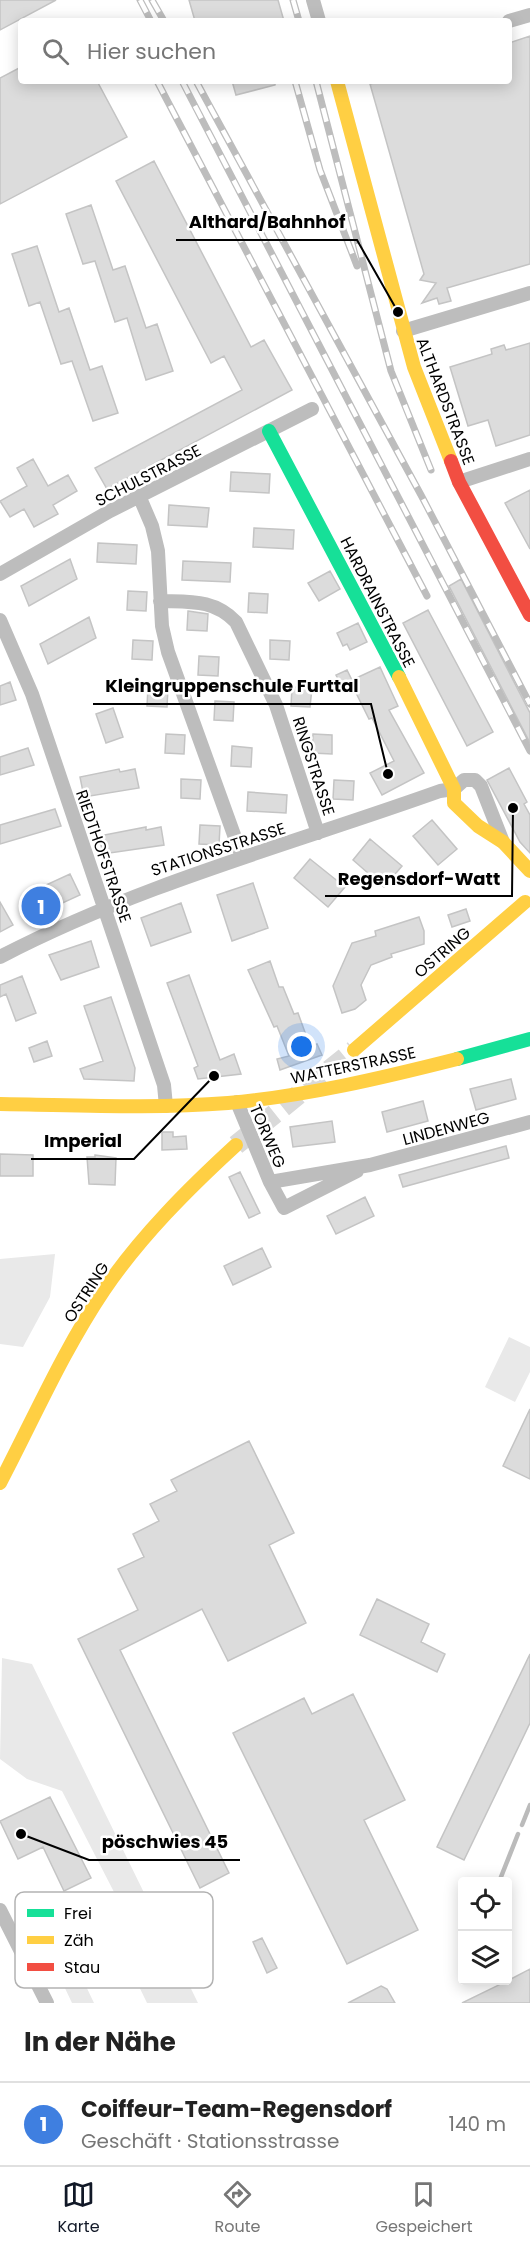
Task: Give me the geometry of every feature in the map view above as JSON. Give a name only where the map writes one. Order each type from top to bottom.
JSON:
[{"type":"street","points":[[313,0],[318,18]]},
{"type":"street","points":[[512,20],[530,15]]},
{"type":"street","name":"ALTHARDSTRASSE","points":[[338,84],[403,331],[459,482],[530,615]]},
{"type":"street","points":[[403,331],[530,293]]},
{"type":"street","name":"SCHULSTRASSE","points":[[0,574],[110,511],[140,498],[312,409]]},
{"type":"street","name":"HARDRAINSTRASSE","points":[[269,431],[368,615],[454,789],[454,803],[462,813],[503,843],[530,870]]},
{"type":"street","points":[[459,482],[530,459]]},
{"type":"street","points":[[140,498],[152,526],[158,551],[160,602],[168,652],[242,857]]},
{"type":"street","name":"RINGSTRASSE","points":[[160,602],[204,602],[226,612],[236,622],[276,705],[318,833]]},
{"type":"street","name":"RIEDTHOFSTRASSE","points":[[0,620],[32,694],[164,1085],[166,1106]]},
{"type":"street","name":"HARDRAINSTRASSE","points":[[454,789],[464,780],[476,780],[481,786],[503,843]]},
{"type":"street","name":"STATIONSSTRASSE","points":[[0,957],[104,907],[242,857],[440,791],[454,789]]},
{"type":"street","name":"OSTRING","points":[[354,1050],[525,902]]},
{"type":"street","name":"WATTERSTRASSE","points":[[0,1104],[166,1106],[237,1102],[315,1092],[418,1069],[530,1039]]},
{"type":"street","name":"TORWEG","points":[[237,1102],[270,1182]]},
{"type":"street","name":"LINDENWEG","points":[[370,1165],[284,1208],[270,1182],[370,1165],[530,1122]]},
{"type":"street","name":"OSTRING","points":[[0,1483],[60,1366],[111,1281],[164,1214],[236,1145]]},
{"type":"street","points":[[0,1910],[15,1940]]},
{"type":"street","points":[[39,1988],[47,2003]]},
{"type":"shaded area","points":[[55,1254],[50,1297],[23,1347],[0,1344],[0,1259]]},
{"type":"shaded area","points":[[509,1337],[530,1347],[530,1372],[515,1402],[485,1387]]},
{"type":"shaded area","points":[[2,1658],[32,1664],[144,1892],[114,1892],[62,1791],[27,1779],[0,1759]]},
{"type":"shaded area","points":[[65,1988],[87,1988],[94,2003],[72,2003]]},
{"type":"shaded area","points":[[140,1988],[191,1988],[198,2003],[147,2003]]},
{"type":"building","points":[[0,0],[56,0],[22,18],[18,18],[18,20],[0,30]]},
{"type":"building","points":[[189,0],[278,0],[283,18],[194,18]]},
{"type":"building","points":[[530,36],[530,264],[447,288],[451,301],[439,304],[437,298],[422,303],[436,283],[420,280],[424,274],[370,84],[512,84],[512,42]]},
{"type":"building","points":[[18,69],[18,84],[99,84],[127,137],[0,204],[0,78]]},
{"type":"building","points":[[233,84],[275,84],[275,85],[236,95]]},
{"type":"building","points":[[154,161],[251,347],[264,340],[292,390],[107,489],[95,468],[242,390],[224,356],[211,363],[116,181]]},
{"type":"building","points":[[91,205],[113,270],[125,266],[146,328],[157,324],[173,371],[146,380],[127,318],[115,322],[95,261],[83,264],[66,214]]},
{"type":"building","points":[[37,246],[59,312],[69,308],[90,370],[102,366],[118,413],[93,421],[72,361],[61,364],[40,302],[29,306],[12,254]]},
{"type":"building","points":[[530,343],[530,435],[496,446],[488,420],[468,426],[450,367],[492,354],[491,349],[504,345],[506,350]]},
{"type":"building","points":[[33,459],[48,486],[68,475],[77,491],[53,505],[58,514],[34,527],[24,509],[10,517],[0,501],[27,486],[17,468]]},
{"type":"building","points":[[231,472],[270,474],[269,493],[230,491]]},
{"type":"building","points":[[530,490],[530,549],[505,503]]},
{"type":"building","points":[[169,505],[209,508],[207,527],[168,525]]},
{"type":"building","points":[[254,528],[294,530],[293,549],[253,547]]},
{"type":"building","points":[[98,543],[137,545],[136,564],[97,562]]},
{"type":"building","points":[[70,559],[77,579],[29,606],[21,586]]},
{"type":"building","points":[[183,561],[231,563],[230,582],[182,580]]},
{"type":"building","points":[[330,571],[340,589],[319,601],[308,583]]},
{"type":"building","points":[[461,579],[530,713],[530,743],[449,586]]},
{"type":"building","points":[[128,591],[147,592],[146,611],[127,610]]},
{"type":"building","points":[[249,593],[268,594],[267,613],[248,612]]},
{"type":"building","points":[[428,610],[493,732],[467,746],[403,623]]},
{"type":"building","points":[[188,611],[208,614],[207,631],[187,630]]},
{"type":"building","points":[[89,617],[96,638],[48,664],[40,644]]},
{"type":"building","points":[[358,623],[367,642],[350,650],[347,644],[343,646],[337,633]]},
{"type":"building","points":[[133,640],[153,641],[152,660],[132,659]]},
{"type":"building","points":[[270,640],[290,641],[289,660],[270,659]]},
{"type":"building","points":[[199,656],[219,657],[218,676],[198,675]]},
{"type":"building","points":[[380,667],[398,706],[389,710],[424,773],[382,795],[370,773],[394,761],[354,689],[345,693],[336,675],[347,670],[352,680]]},
{"type":"building","points":[[10,682],[16,700],[0,705],[0,686]]},
{"type":"building","points":[[148,687],[168,688],[167,707],[147,706]]},
{"type":"building","points":[[292,687],[312,688],[310,707],[291,706]]},
{"type":"building","points":[[215,701],[234,702],[233,721],[214,720]]},
{"type":"building","points":[[113,708],[123,737],[106,743],[96,714]]},
{"type":"building","points":[[166,734],[185,735],[184,754],[165,753]]},
{"type":"building","points":[[313,734],[332,735],[332,754],[312,753]]},
{"type":"building","points":[[232,746],[252,748],[251,767],[231,766]]},
{"type":"building","points":[[28,748],[34,765],[0,775],[0,757]]},
{"type":"building","points":[[509,768],[527,802],[524,804],[530,815],[530,853],[520,842],[487,780]]},
{"type":"building","points":[[119,769],[120,772],[135,769],[139,788],[84,797],[80,777]]},
{"type":"building","points":[[181,779],[201,780],[200,799],[181,798]]},
{"type":"building","points":[[334,780],[354,781],[353,800],[333,799]]},
{"type":"building","points":[[248,792],[287,795],[286,813],[247,811]]},
{"type":"building","points":[[55,809],[61,826],[0,844],[0,825]]},
{"type":"building","points":[[432,820],[457,849],[438,865],[413,836]]},
{"type":"building","points":[[200,825],[220,826],[219,845],[199,844]]},
{"type":"building","points":[[146,827],[146,830],[161,827],[164,845],[103,854],[99,836]]},
{"type":"building","points":[[370,839],[402,866],[384,887],[353,860]]},
{"type":"building","points":[[310,859],[345,887],[328,907],[294,878]]},
{"type":"building","points":[[70,874],[80,895],[32,917],[22,896]]},
{"type":"building","points":[[253,883],[268,928],[232,941],[217,895]]},
{"type":"building","points":[[0,902],[13,925],[0,932]]},
{"type":"building","points":[[181,903],[191,932],[151,946],[141,918]]},
{"type":"building","points":[[466,909],[470,921],[452,927],[448,915]]},
{"type":"building","points":[[419,917],[424,931],[424,944],[391,954],[392,957],[371,965],[361,985],[366,1000],[355,1009],[342,1013],[333,986],[352,943],[376,936],[375,931]]},
{"type":"building","points":[[91,941],[99,967],[61,980],[49,955]]},
{"type":"building","points":[[270,961],[279,987],[283,987],[294,1014],[298,1013],[310,1046],[317,1044],[322,1055],[280,1070],[277,1059],[289,1056],[277,1026],[274,1027],[248,970]]},
{"type":"building","points":[[189,975],[220,1060],[234,1054],[241,1074],[198,1079],[194,1068],[198,1066],[167,983]]},
{"type":"building","points":[[22,976],[36,1013],[16,1021],[6,994],[0,997],[0,985]]},
{"type":"building","points":[[111,997],[135,1068],[134,1081],[84,1079],[80,1069],[103,1061],[84,1006]]},
{"type":"building","points":[[47,1041],[52,1056],[34,1062],[29,1048]]},
{"type":"building","points":[[511,1079],[516,1099],[476,1110],[470,1089]]},
{"type":"building","points":[[423,1101],[428,1121],[387,1132],[382,1112]]},
{"type":"building","points":[[332,1121],[335,1142],[293,1147],[290,1127]]},
{"type":"building","points":[[162,1132],[173,1132],[173,1137],[186,1136],[187,1149],[162,1150]]},
{"type":"building","points":[[506,1146],[509,1158],[403,1187],[399,1175]]},
{"type":"building","points":[[0,1154],[33,1155],[33,1176],[0,1176]]},
{"type":"building","points":[[95,1155],[116,1158],[115,1185],[89,1184],[87,1157],[95,1157]]},
{"type":"building","points":[[240,1172],[260,1213],[249,1218],[229,1177]]},
{"type":"building","points":[[365,1197],[374,1216],[336,1234],[327,1216]]},
{"type":"building","points":[[262,1248],[271,1267],[233,1285],[224,1266]]},
{"type":"building","points":[[530,1409],[530,1479],[503,1466]]},
{"type":"building","points":[[249,1441],[294,1533],[269,1545],[306,1623],[228,1661],[202,1609],[120,1650],[229,1873],[200,1888],[78,1639],[138,1610],[118,1569],[144,1557],[133,1534],[159,1521],[150,1504],[177,1491],[171,1480]]},
{"type":"building","points":[[377,1599],[429,1624],[421,1642],[445,1654],[437,1672],[360,1635]]},
{"type":"building","points":[[530,1654],[530,1723],[464,1860],[437,1847]]},
{"type":"building","points":[[353,1694],[405,1800],[364,1820],[418,1930],[347,1964],[233,1733],[304,1698],[312,1714]]},
{"type":"building","points":[[50,1797],[91,1878],[64,1891],[43,1847],[18,1859],[0,1821]]},
{"type":"building","points":[[262,1938],[277,1968],[267,1973],[253,1942]]},
{"type":"building","points":[[530,1969],[530,2003],[462,2003],[499,1985],[512,1985],[512,1978]]},
{"type":"building","points":[[381,1986],[387,1989],[395,2003],[348,2003]]},
{"type":"waterway","points":[[522,1825],[530,1805]]},
{"type":"waterway","points":[[501,1877],[518,1834]]},
{"type":"tunnel","points":[[236,1145],[354,1050]]},
{"type":"railway","points":[[140,0],[149,18]]},
{"type":"railway","points":[[152,0],[162,18]]},
{"type":"railway","points":[[293,0],[298,18]]},
{"type":"railway","points":[[159,84],[427,596]]},
{"type":"railway","points":[[184,84],[530,751]]},
{"type":"railway","points":[[198,84],[421,495],[530,704]]},
{"type":"railway","points":[[296,84],[320,170],[357,266]]},
{"type":"railway","points":[[317,84],[391,371],[431,470]]},
{"type":"traffic: fast","points":[[269,431],[399,677]]},
{"type":"traffic: fast","points":[[457,1059],[530,1039]]},
{"type":"traffic: slow","points":[[338,84],[414,367],[451,461]]},
{"type":"traffic: slow","points":[[399,677],[454,789],[454,803],[478,826],[503,842],[530,871]]},
{"type":"traffic: slow","points":[[354,1050],[525,902]]},
{"type":"traffic: slow","points":[[0,1104],[143,1106],[228,1103],[315,1091],[457,1059]]},
{"type":"traffic: slow","points":[[0,1483],[62,1361],[104,1290],[133,1251],[166,1214],[236,1145]]},
{"type":"traffic: jam","points":[[451,461],[459,482],[530,615]]},
{"type":"place","name":"Althard/Bahnhof","points":[[398,312]]},
{"type":"place","name":"Kleingruppenschule Furttal","points":[[388,774]]},
{"type":"place","name":"Regensdorf-Watt","points":[[513,808]]},
{"type":"place","name":"Coiffeur-Team-Regensdorf","points":[[41,906]]},
{"type":"place","name":"Imperial","points":[[214,1076]]},
{"type":"place","name":"pöschwies 45","points":[[21,1834]]}]
